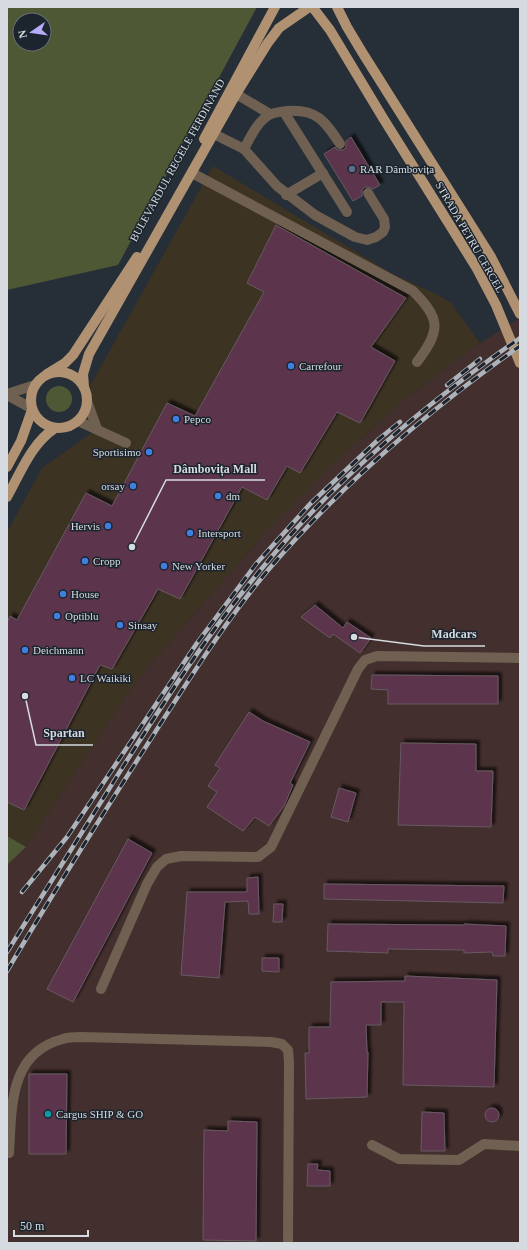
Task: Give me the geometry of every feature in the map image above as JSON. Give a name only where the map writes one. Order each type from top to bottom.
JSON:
[{"type":"main road","name":"BULEVARDUL REGELE FERDINAND","points":[[35,385],[40,378],[65,363],[73,355],[110,300],[159,222],[268,17],[275,7]]},
{"type":"main road","name":"STRADA PETRU CERCEL","points":[[337,7],[358,46],[491,257],[520,314]]},
{"type":"main road","name":"BULEVARDUL REGELE FERDINAND","points":[[84,387],[83,374],[89,354],[236,94],[267,44],[279,28],[313,8]]},
{"type":"main road","name":"STRADA PETRU CERCEL","points":[[313,8],[330,30],[476,267],[496,305],[520,363]]},
{"type":"main road","points":[[32,409],[40,422],[55,428],[72,426],[83,415],[87,401],[84,387],[79,381],[72,375],[64,372],[47,374]]},
{"type":"main road","points":[[7,467],[23,437],[32,409],[31,393],[35,385]]},
{"type":"main road","points":[[7,496],[34,448],[55,428]]},
{"type":"lane","points":[[236,94],[270,114],[299,110],[310,112],[322,120],[340,144]]},
{"type":"lane","points":[[284,112],[347,212]]},
{"type":"lane","points":[[244,149],[256,129],[270,114]]},
{"type":"lane","points":[[214,134],[244,149],[277,186],[315,215],[355,237],[367,240],[376,237],[383,232],[385,227],[384,219],[368,192]]},
{"type":"lane","points":[[192,173],[413,291],[427,305],[433,316],[435,327],[433,338],[427,350],[418,362]]},
{"type":"lane","points":[[286,194],[323,173]]},
{"type":"lane","points":[[7,394],[35,385]]},
{"type":"lane","points":[[7,394],[32,409]]},
{"type":"lane","points":[[87,401],[97,429]]},
{"type":"lane","points":[[78,421],[126,443]]},
{"type":"lane","points":[[101,989],[147,884],[157,867],[166,859],[181,856],[258,857],[271,846],[358,668],[365,660],[377,656],[520,658]]},
{"type":"lane","points":[[10,1153],[13,1098],[18,1077],[24,1065],[33,1054],[45,1045],[63,1038],[81,1037],[263,1042],[282,1044],[288,1050],[290,1062],[288,1243]]},
{"type":"lane","points":[[372,1145],[399,1159],[459,1160],[484,1144],[520,1146]]},
{"type":"shaded area","points":[[213,166],[393,274],[438,295],[451,303],[480,343],[398,405],[347,452],[261,538],[161,652],[131,689],[26,847],[7,836],[7,532],[42,468],[97,429],[90,386]]},
{"type":"shaded area","points":[[520,318],[520,1243],[7,1243],[7,865],[26,847],[131,689],[161,652],[261,538],[347,452],[398,405],[480,343]]},
{"type":"green space","points":[[7,7],[257,7],[118,265],[7,290]]},
{"type":"green space","points":[[59,386],[68,390],[72,399],[68,408],[59,412],[50,408],[46,399],[50,390]]},
{"type":"green space","points":[[7,836],[26,847],[7,865]]},
{"type":"building","name":"RAR Dâmbovița","points":[[351,137],[380,185],[373,189],[365,187],[362,190],[362,196],[353,201],[324,154],[335,147],[337,150],[343,150],[346,147],[346,141]]},
{"type":"building","points":[[276,225],[406,298],[371,347],[395,361],[360,423],[337,412],[300,473],[287,466],[267,500],[242,487],[180,599],[158,589],[112,669],[100,665],[24,810],[7,802],[7,623],[10,616],[17,620],[86,493],[112,506],[167,403],[195,416],[264,292],[247,283]]},
{"type":"building","points":[[315,605],[343,628],[347,622],[371,638],[360,653],[333,634],[330,638],[301,617]]},
{"type":"building","points":[[372,675],[498,676],[498,704],[388,704],[388,690],[371,689]]},
{"type":"building","points":[[249,712],[263,721],[310,742],[290,783],[293,785],[284,806],[269,826],[255,817],[243,831],[207,807],[217,792],[208,786],[220,768],[215,765]]},
{"type":"building","points":[[401,743],[476,744],[476,771],[493,771],[491,827],[398,825]]},
{"type":"building","points":[[339,788],[356,793],[348,822],[331,817]]},
{"type":"building","points":[[128,839],[152,853],[73,1002],[47,989]]},
{"type":"building","points":[[258,877],[259,914],[249,914],[248,901],[225,902],[219,978],[181,975],[187,892],[247,892],[247,878]]},
{"type":"building","points":[[324,884],[504,886],[503,903],[324,899]]},
{"type":"building","points":[[274,904],[283,904],[282,922],[273,922]]},
{"type":"building","points":[[328,924],[464,924],[506,926],[505,956],[493,956],[492,952],[464,953],[464,950],[388,949],[388,953],[327,951]]},
{"type":"building","points":[[262,958],[279,958],[279,972],[262,971]]},
{"type":"building","points":[[405,976],[497,980],[494,1087],[403,1085],[404,1002],[381,1002],[381,1025],[366,1025],[368,1052],[367,1097],[306,1099],[305,1053],[309,1053],[309,1027],[330,1027],[331,982],[405,981]]},
{"type":"building","name":"Cargus SHIP & GO","points":[[29,1074],[67,1074],[66,1154],[29,1154]]},
{"type":"building","points":[[489,1108],[495,1108],[499,1112],[499,1118],[495,1122],[489,1122],[485,1118],[485,1112]]},
{"type":"building","points":[[422,1112],[444,1113],[445,1151],[421,1151]]},
{"type":"building","points":[[228,1121],[257,1122],[256,1241],[203,1240],[204,1130],[228,1131]]},
{"type":"building","points":[[308,1164],[318,1164],[317,1170],[330,1171],[330,1186],[307,1186]]},
{"type":"railway","points":[[7,952],[170,693],[224,616],[263,567],[291,534],[321,503],[384,444],[450,389],[520,338]]},
{"type":"railway","points":[[7,971],[135,763],[223,629],[253,588],[326,507],[357,478],[420,422],[486,370],[520,346]]},
{"type":"railway","points":[[447,385],[480,359]]},
{"type":"railway","points":[[22,892],[67,837],[197,643],[256,564],[310,504],[379,439],[400,422]]},
{"type":"place","name":"RAR Dâmbovița","points":[[352,169]]},
{"type":"place","name":"Carrefour","points":[[291,366]]},
{"type":"place","name":"Pepco","points":[[176,419]]},
{"type":"place","name":"Sportisimo","points":[[149,452]]},
{"type":"place","name":"orsay","points":[[133,486]]},
{"type":"place","name":"dm","points":[[218,496]]},
{"type":"place","name":"Hervis","points":[[108,526]]},
{"type":"place","name":"Intersport","points":[[190,533]]},
{"type":"place","name":"Dâmbovița Mall","points":[[132,547]]},
{"type":"place","name":"Cropp","points":[[85,561]]},
{"type":"place","name":"New Yorker","points":[[164,566]]},
{"type":"place","name":"House","points":[[63,594]]},
{"type":"place","name":"Optiblu","points":[[57,616]]},
{"type":"place","name":"Sinsay","points":[[120,625]]},
{"type":"place","name":"Madcars","points":[[354,637]]},
{"type":"place","name":"Deichmann","points":[[25,650]]},
{"type":"place","name":"LC Waikiki","points":[[72,678]]},
{"type":"place","name":"Spartan","points":[[25,696]]},
{"type":"place","name":"Cargus SHIP & GO","points":[[48,1114]]}]
